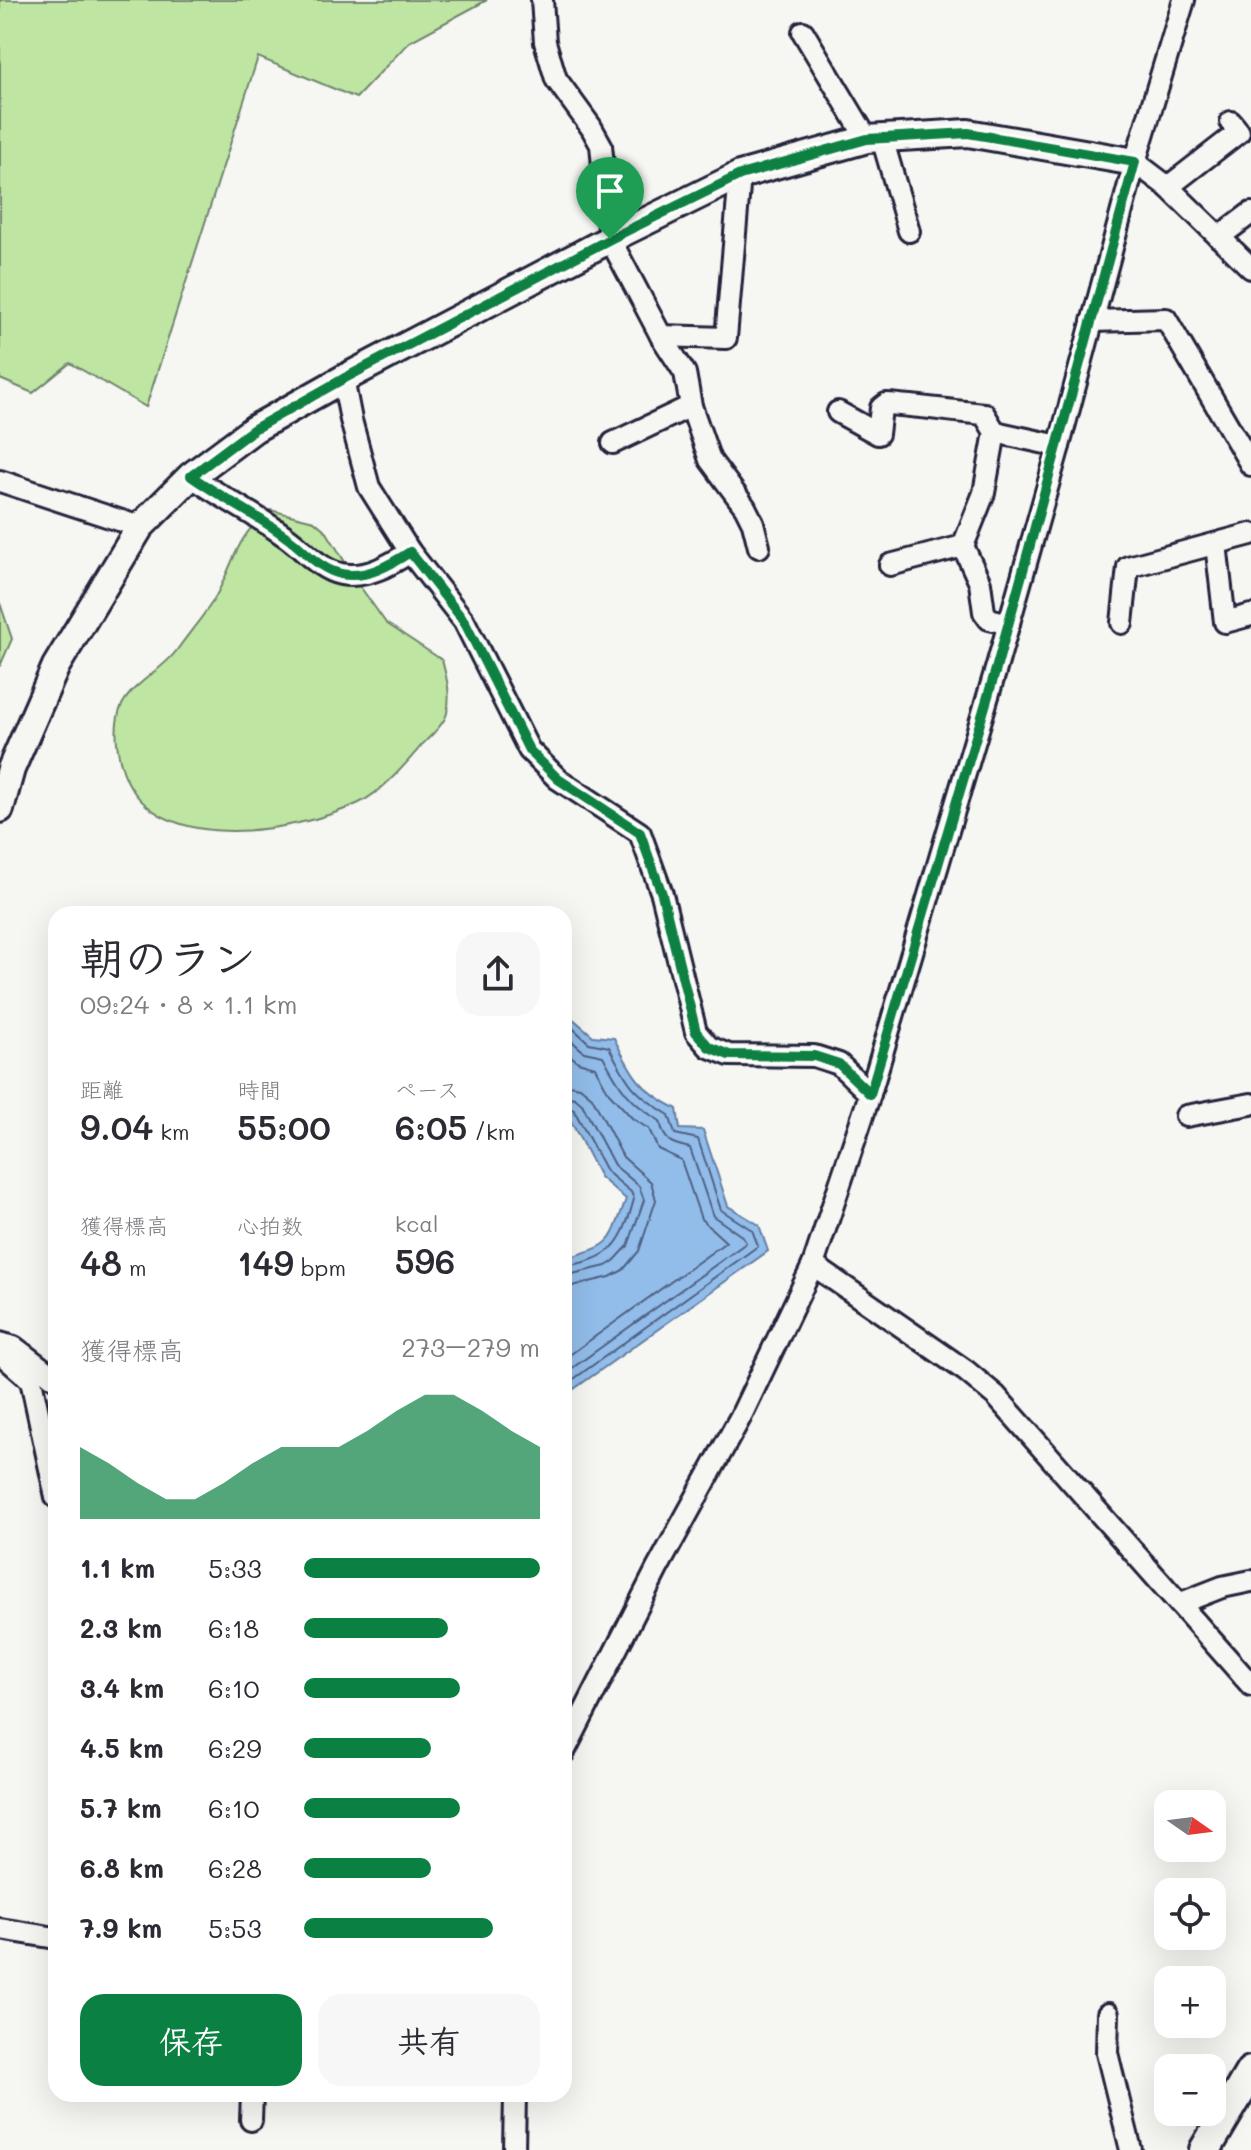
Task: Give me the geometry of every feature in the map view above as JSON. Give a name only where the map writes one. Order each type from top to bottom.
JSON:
[{"type":"main road","points":[[1205,2150],[1251,2072]]},
{"type":"street","points":[[542,0],[545,42],[556,79],[601,145],[610,239],[661,336],[685,373],[691,406],[710,460],[745,507],[759,547]]},
{"type":"street","points":[[572,1736],[657,1569],[741,1416],[813,1265],[870,1094],[1009,624],[1135,162],[1184,0]]},
{"type":"street","points":[[803,32],[874,139],[909,231]]},
{"type":"street","points":[[0,809],[11,769],[56,666],[140,527],[191,476],[254,429],[343,379],[610,239],[740,175],[874,139],[968,133],[1135,162],[1168,187],[1251,268]]},
{"type":"street","points":[[1168,187],[1240,133]]},
{"type":"street","points":[[661,336],[726,338],[740,175]]},
{"type":"street","points":[[1219,237],[1251,213]]},
{"type":"street","points":[[1092,321],[1166,319],[1251,465]]},
{"type":"street","points":[[343,379],[369,487],[410,552],[464,621],[529,750],[558,779],[640,833],[662,894],[696,1032],[709,1047],[729,1055],[814,1056],[839,1064],[870,1094]]},
{"type":"street","points":[[838,412],[878,434],[881,408],[886,404],[935,406],[949,411],[984,414],[995,432],[984,493],[963,546],[980,583],[984,612],[989,619],[1009,624]]},
{"type":"street","points":[[613,443],[691,406]]},
{"type":"street","points":[[995,432],[1059,446]]},
{"type":"street","points":[[191,476],[285,536],[320,565],[341,574],[365,573],[385,567],[410,552]]},
{"type":"street","points":[[0,481],[140,527]]},
{"type":"street","points":[[1122,623],[1128,567],[1251,534]]},
{"type":"street","points":[[1216,544],[1225,622],[1251,615]]},
{"type":"street","points":[[890,565],[963,546]]},
{"type":"street","points":[[1186,1116],[1251,1104]]},
{"type":"street","points":[[813,1265],[966,1371],[996,1396],[1251,1685]]},
{"type":"street","points":[[0,1343],[14,1347],[48,1373]]},
{"type":"street","points":[[0,1353],[31,1380],[48,1460]]},
{"type":"street","points":[[1181,1603],[1222,1587],[1251,1581]]},
{"type":"street","points":[[0,1929],[48,1937]]},
{"type":"street","points":[[1108,2014],[1107,2053],[1131,2150]]},
{"type":"street","points":[[251,2120],[252,2102]]},
{"type":"street","points":[[514,2150],[515,2102]]},
{"type":"green space","points":[[0,0],[487,0],[409,42],[356,98],[258,57],[146,407],[70,363],[33,393],[0,379]]},
{"type":"green space","points":[[270,510],[314,521],[326,531],[386,623],[442,660],[447,680],[447,713],[440,726],[393,778],[359,803],[331,814],[261,829],[225,831],[190,826],[159,815],[136,794],[119,757],[116,734],[119,712],[127,697],[171,657],[200,619],[220,588],[242,541]]},
{"type":"green space","points":[[0,603],[12,639],[0,666]]},
{"type":"water","points":[[572,1018],[593,1036],[614,1038],[638,1080],[654,1095],[677,1109],[680,1129],[703,1130],[728,1206],[759,1225],[768,1251],[572,1390],[572,1256],[607,1242],[626,1199],[600,1177],[572,1123]]},
{"type":"route","points":[[968,133],[1135,162],[996,669],[870,1094],[839,1064],[814,1056],[729,1055],[709,1047],[696,1032],[662,894],[640,833],[558,779],[529,750],[464,621],[410,552],[385,567],[365,573],[341,574],[320,565],[285,536],[191,476],[254,429],[610,239],[740,175],[867,139],[968,133]]}]
